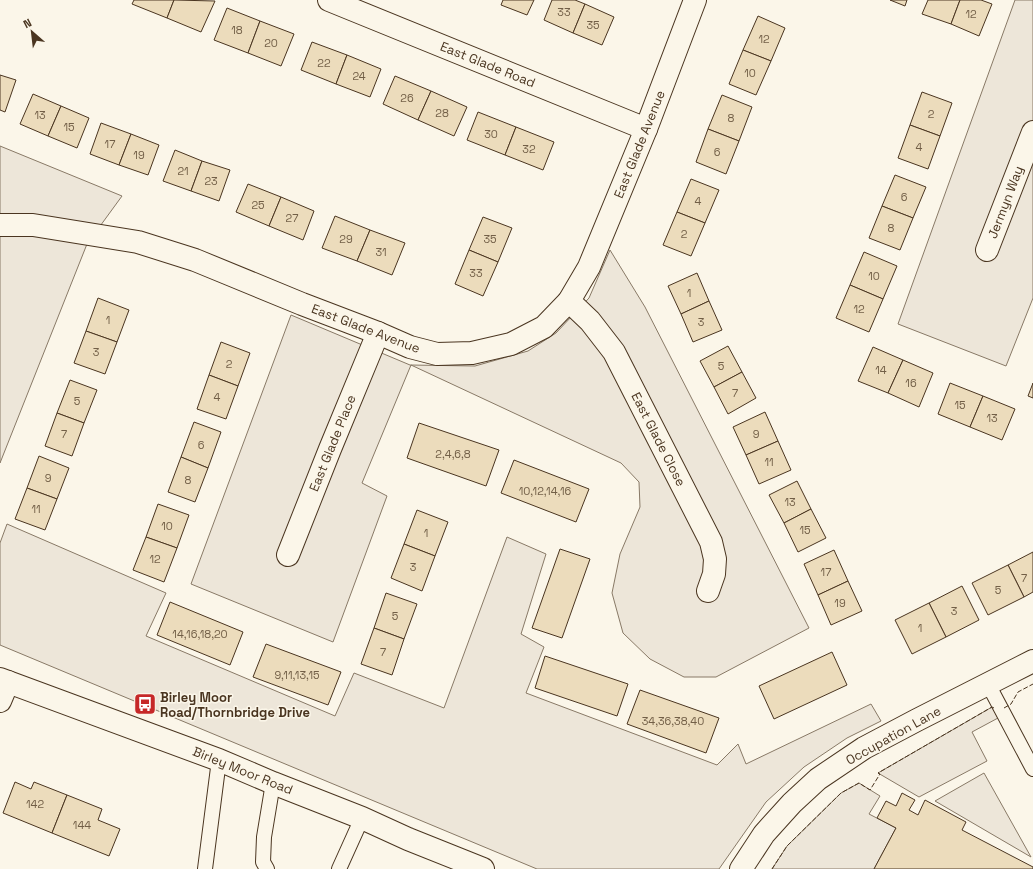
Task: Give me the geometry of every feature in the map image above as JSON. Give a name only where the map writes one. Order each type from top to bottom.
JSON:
[{"type":"street","name":"East Glade Road","points":[[329,0],[646,129]]},
{"type":"street","name":"East Glade Avenue","points":[[0,225],[34,225],[138,242],[195,260],[410,347],[437,354],[472,353],[510,344],[544,327],[569,302],[589,267],[646,129],[695,0]]},
{"type":"street","name":"Jermyn Way","points":[[987,250],[1033,132]]},
{"type":"street","name":"East Glade Close","points":[[569,302],[590,321],[614,352],[711,542],[715,558],[714,574],[708,591]]},
{"type":"street","name":"East Glade Place","points":[[288,554],[378,333]]},
{"type":"street","name":"Occupation Lane","points":[[741,869],[764,834],[818,779],[864,748],[1033,661]]},
{"type":"street","name":"Birley Moor Road","points":[[3,687],[219,760],[483,869]]},
{"type":"lane","points":[[988,684],[1033,769]]},
{"type":"lane","points":[[205,869],[219,760]]},
{"type":"lane","points":[[267,869],[263,862],[264,837],[273,783]]},
{"type":"lane","points":[[339,869],[362,818]]},
{"type":"shaded area","points":[[1015,0],[1033,0],[1033,298],[1006,366],[898,324]]},
{"type":"shaded area","points":[[0,146],[122,196],[87,244],[0,463]]},
{"type":"shaded area","points":[[610,250],[645,307],[809,628],[716,677],[684,677],[650,659],[623,633],[612,593],[620,554],[640,507],[639,482],[621,463],[411,365],[475,366],[528,351],[556,333],[589,298]]},
{"type":"shaded area","points":[[291,315],[411,365],[362,483],[387,496],[333,642],[191,584]]},
{"type":"shaded area","points":[[7,524],[166,593],[146,636],[335,716],[354,673],[444,708],[507,537],[546,554],[521,634],[544,647],[526,693],[717,765],[738,744],[746,764],[871,704],[881,721],[847,738],[804,767],[766,802],[719,869],[537,869],[0,645],[0,543]]},
{"type":"shaded area","points":[[992,707],[998,718],[972,732],[987,761],[919,797],[878,773]]},
{"type":"shaded area","points":[[984,773],[1031,857],[935,801]]},
{"type":"shaded area","points":[[859,783],[880,796],[869,814],[896,828],[874,869],[772,869],[787,846],[841,793]]},
{"type":"building","points":[[134,0],[174,0],[167,18],[132,4]]},
{"type":"building","points":[[174,0],[215,1],[201,32],[167,18]]},
{"type":"building","points":[[503,0],[534,0],[527,15],[501,5]]},
{"type":"building","points":[[552,0],[575,0],[585,4],[573,33],[544,20]]},
{"type":"building","points":[[890,0],[907,0],[905,6]]},
{"type":"building","points":[[928,0],[960,0],[951,24],[922,14]]},
{"type":"building","points":[[960,0],[981,0],[992,4],[979,36],[951,24]]},
{"type":"building","points":[[585,4],[614,17],[602,45],[573,33]]},
{"type":"building","points":[[227,8],[260,21],[248,53],[214,40]]},
{"type":"building","points":[[758,16],[785,28],[771,61],[743,50]]},
{"type":"building","points":[[260,21],[294,34],[281,66],[248,53]]},
{"type":"building","points":[[312,42],[347,55],[336,84],[301,70]]},
{"type":"building","points":[[743,50],[771,61],[756,95],[729,84]]},
{"type":"building","points":[[347,55],[381,69],[370,97],[336,84]]},
{"type":"building","points":[[0,75],[16,80],[5,112],[0,110]]},
{"type":"building","points":[[395,76],[431,91],[418,120],[383,104]]},
{"type":"building","points":[[431,91],[467,107],[454,136],[418,120]]},
{"type":"building","points":[[922,92],[952,103],[940,136],[910,125]]},
{"type":"building","points":[[33,94],[61,106],[48,136],[20,124]]},
{"type":"building","points":[[722,95],[752,107],[739,141],[708,129]]},
{"type":"building","points":[[61,106],[89,118],[77,148],[48,136]]},
{"type":"building","points":[[478,112],[516,127],[505,155],[467,140]]},
{"type":"building","points":[[101,123],[131,134],[119,165],[90,154]]},
{"type":"building","points":[[910,125],[940,136],[928,169],[898,158]]},
{"type":"building","points":[[516,127],[554,142],[543,170],[505,155]]},
{"type":"building","points":[[708,129],[739,141],[726,174],[696,162]]},
{"type":"building","points":[[131,134],[159,145],[148,175],[119,165]]},
{"type":"building","points":[[175,150],[202,161],[191,191],[163,181]]},
{"type":"building","points":[[202,161],[230,170],[219,201],[191,191]]},
{"type":"building","points":[[895,175],[926,187],[913,218],[882,206]]},
{"type":"building","points":[[691,179],[719,190],[705,223],[677,212]]},
{"type":"building","points":[[248,184],[281,197],[269,226],[236,212]]},
{"type":"building","points":[[281,197],[314,211],[303,240],[269,226]]},
{"type":"building","points":[[882,206],[913,218],[900,250],[869,238]]},
{"type":"building","points":[[677,212],[705,223],[691,256],[663,245]]},
{"type":"building","points":[[335,216],[370,230],[357,261],[322,248]]},
{"type":"building","points":[[483,217],[512,228],[498,262],[469,250]]},
{"type":"building","points":[[370,230],[405,243],[392,275],[357,261]]},
{"type":"building","points":[[469,250],[498,262],[483,296],[455,284]]},
{"type":"building","points":[[864,252],[897,266],[883,299],[850,285]]},
{"type":"building","points":[[697,273],[709,301],[681,314],[668,286]]},
{"type":"building","points":[[850,285],[883,299],[869,332],[836,318]]},
{"type":"building","points":[[98,298],[129,310],[117,342],[86,331]]},
{"type":"building","points":[[709,301],[722,330],[693,342],[681,314]]},
{"type":"building","points":[[86,331],[117,342],[105,374],[74,363]]},
{"type":"building","points":[[221,342],[250,353],[238,386],[209,375]]},
{"type":"building","points":[[728,346],[742,372],[714,387],[700,361]]},
{"type":"building","points":[[873,347],[903,360],[888,393],[858,381]]},
{"type":"building","points":[[903,360],[933,373],[919,407],[888,393]]},
{"type":"building","points":[[742,372],[756,398],[728,414],[714,387]]},
{"type":"building","points":[[209,375],[238,386],[226,419],[197,409]]},
{"type":"building","points":[[70,380],[97,390],[84,423],[57,413]]},
{"type":"building","points":[[950,383],[983,396],[970,427],[938,414]]},
{"type":"building","points":[[1033,383],[1033,398],[1028,396]]},
{"type":"building","points":[[983,396],[1015,409],[1002,440],[970,427]]},
{"type":"building","points":[[765,412],[778,441],[746,455],[733,427]]},
{"type":"building","points":[[57,413],[84,423],[72,456],[45,446]]},
{"type":"building","points":[[194,422],[221,432],[208,468],[181,457]]},
{"type":"building","points":[[419,423],[499,450],[486,486],[407,458]]},
{"type":"building","points":[[778,441],[791,470],[759,484],[746,455]]},
{"type":"building","points":[[39,456],[69,468],[57,499],[27,488]]},
{"type":"building","points":[[181,457],[208,468],[195,502],[168,492]]},
{"type":"building","points":[[514,460],[589,489],[576,522],[501,493]]},
{"type":"building","points":[[797,481],[811,509],[784,523],[769,495]]},
{"type":"building","points":[[27,488],[57,499],[45,530],[15,519]]},
{"type":"building","points":[[158,504],[189,515],[177,548],[146,537]]},
{"type":"building","points":[[811,509],[826,538],[798,552],[784,523]]},
{"type":"building","points":[[417,510],[448,522],[435,556],[404,544]]},
{"type":"building","points":[[146,537],[177,548],[164,582],[133,570]]},
{"type":"building","points":[[404,544],[435,556],[422,591],[391,578]]},
{"type":"building","points":[[560,549],[590,559],[562,638],[532,628]]},
{"type":"building","points":[[834,550],[848,581],[818,595],[804,564]]},
{"type":"building","points":[[1033,552],[1033,592],[1024,597],[1008,565]]},
{"type":"building","points":[[1008,565],[1024,597],[988,615],[972,583]]},
{"type":"building","points":[[848,581],[862,611],[831,625],[818,595]]},
{"type":"building","points":[[962,586],[979,620],[946,637],[929,603]]},
{"type":"building","points":[[386,593],[417,604],[404,639],[374,628]]},
{"type":"building","points":[[170,602],[243,632],[230,665],[157,635]]},
{"type":"building","points":[[929,603],[946,637],[912,654],[895,620]]},
{"type":"building","points":[[374,628],[404,639],[392,675],[361,664]]},
{"type":"building","points":[[266,644],[341,672],[328,705],[253,677]]},
{"type":"building","points":[[832,652],[847,685],[774,719],[759,686]]},
{"type":"building","points":[[545,656],[628,684],[617,716],[535,688]]},
{"type":"building","points":[[640,690],[719,718],[706,753],[627,724]]},
{"type":"building","points":[[15,782],[31,789],[34,782],[67,795],[52,833],[3,813]]},
{"type":"building","points":[[902,793],[915,800],[909,810],[918,815],[925,800],[966,822],[962,830],[1033,867],[1033,869],[874,869],[896,828],[877,818],[886,801],[896,806]]},
{"type":"building","points":[[67,795],[102,809],[98,820],[120,829],[109,856],[52,833]]},
{"type":"fence","points":[[1004,708],[1011,704],[1018,692],[1033,684]]},
{"type":"fence","points":[[772,869],[787,846],[841,793],[859,783],[870,790],[880,774],[878,773],[992,707],[994,708]]},
{"type":"place","name":"Birley Moor Road/Thornbridge Drive","points":[[145,704]]}]
